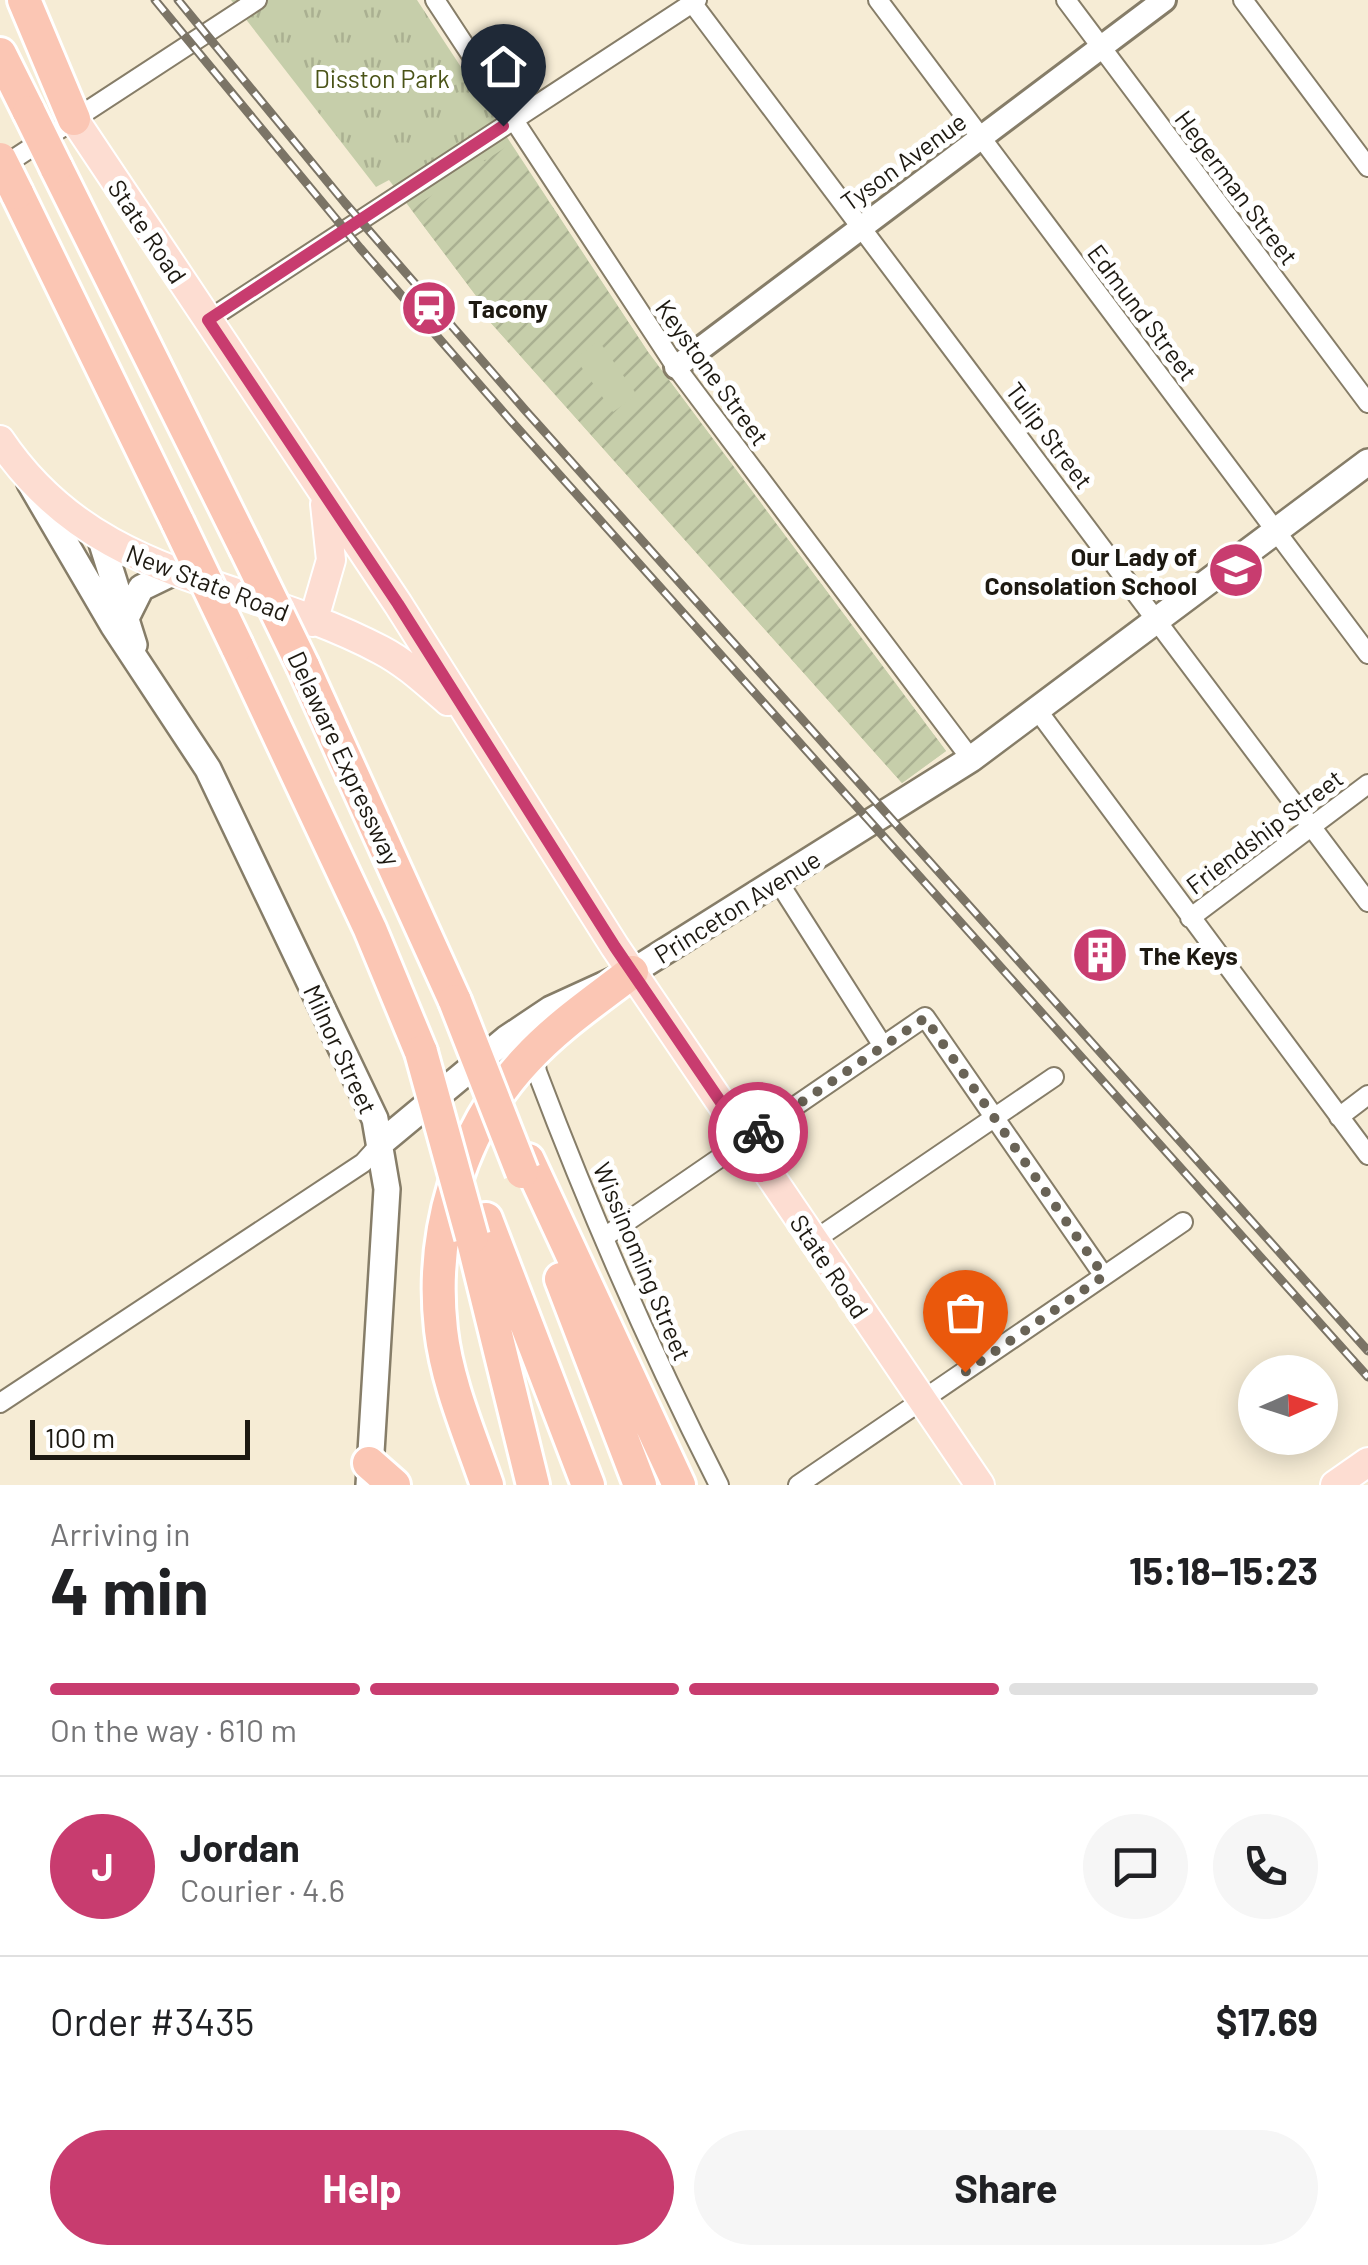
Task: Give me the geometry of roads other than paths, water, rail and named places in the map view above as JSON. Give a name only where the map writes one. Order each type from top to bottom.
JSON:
[{"type":"highway","points":[[24,0],[74,119]]},
{"type":"highway","name":"Delaware Expressway","points":[[0,54],[303,666],[455,1001],[525,1166],[640,1485]]},
{"type":"highway","name":"Delaware Expressway","points":[[0,159],[238,646],[370,929],[420,1052],[479,1228],[588,1485]]},
{"type":"highway","points":[[487,1485],[449,1370],[441,1332],[440,1260],[447,1209],[472,1138],[490,1105],[534,1052],[632,972]]},
{"type":"highway","points":[[525,1166],[679,1485]]},
{"type":"highway","points":[[479,1228],[533,1485]]},
{"type":"highway","points":[[369,1474],[394,1485]]},
{"type":"main road","name":"State Road","points":[[74,119],[632,972],[980,1485]]},
{"type":"main road","name":"New State Road","points":[[0,440],[28,478],[102,540],[174,572],[384,651],[420,676],[480,736]]},
{"type":"main road","name":"Princeton Avenue","points":[[382,1143],[506,1039],[551,1009],[632,972],[776,878],[854,836],[970,758],[1368,462]]},
{"type":"main road","name":"Milnor Street","points":[[28,478],[113,625],[136,654],[208,769],[364,1095],[382,1143],[387,1214],[369,1474]]},
{"type":"main road","name":"State Road","points":[[313,622],[331,560],[331,530],[322,493]]},
{"type":"main road","name":"Milnor Street","points":[[102,540],[136,654]]},
{"type":"main road","points":[[127,616],[141,588],[174,572]]},
{"type":"main road","points":[[1335,1485],[1368,1462]]},
{"type":"street","points":[[8,181],[74,119],[257,0]]},
{"type":"street","name":"Keystone Street","points":[[434,0],[676,367],[970,758]]},
{"type":"street","name":"Edmund Street","points":[[878,0],[1368,654]]},
{"type":"street","name":"Hegerman Street","points":[[1066,0],[1368,403]]},
{"type":"street","name":"Tyson Avenue","points":[[676,367],[1164,0]]},
{"type":"street","points":[[1243,0],[1368,167]]},
{"type":"street","points":[[208,320],[693,1]]},
{"type":"street","name":"Tulip Street","points":[[693,1],[1368,902]]},
{"type":"street","points":[[1038,711],[1368,1155]]},
{"type":"street","name":"Friendship Street","points":[[1190,918],[1368,784]]},
{"type":"street","points":[[776,878],[883,1046]]},
{"type":"street","points":[[606,1236],[925,1018],[1104,1276]]},
{"type":"street","name":"Wissinoming Street","points":[[534,1052],[550,1107],[676,1402],[719,1485]]},
{"type":"street","points":[[814,1241],[1054,1076]]},
{"type":"street","points":[[1338,1117],[1368,1095]]},
{"type":"street","name":"Princeton Avenue","points":[[0,1403],[363,1163],[382,1143]]},
{"type":"street","points":[[798,1485],[1184,1222]]},
{"type":"railway","points":[[155,0],[360,248],[511,421],[1368,1377]]},
{"type":"railway","points":[[178,0],[345,203],[525,410],[1368,1351]]},
{"type":"place","name":"Tacony","points":[[429,308]]},
{"type":"place","name":"Our Lady of Consolation School","points":[[1236,570]]},
{"type":"place","name":"The Keys","points":[[1100,955]]},
{"type":"park label","name":"Disston Park","points":[[382,78]]}]
